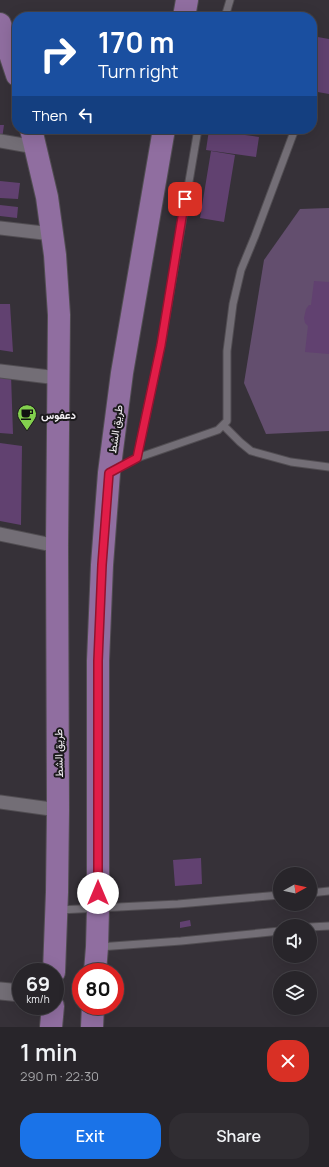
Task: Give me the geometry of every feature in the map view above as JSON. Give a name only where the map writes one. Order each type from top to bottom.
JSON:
[{"type":"highway","points":[[185,12],[187,0]]},
{"type":"highway","points":[[0,24],[12,60]]},
{"type":"highway","name":"طريق الشط","points":[[96,963],[98,908],[98,661],[102,565],[109,473],[122,373],[163,134]]},
{"type":"highway","name":"طريق الشط","points":[[33,138],[47,197],[55,255],[59,315],[57,546],[58,810],[54,963]]},
{"type":"highway","points":[[51,1027],[52,1015]]},
{"type":"highway","points":[[92,1027],[93,1015]]},
{"type":"street","points":[[0,141],[33,138]]},
{"type":"street","points":[[0,228],[52,234]]},
{"type":"street","points":[[0,371],[58,378]]},
{"type":"street","points":[[0,534],[57,546]]},
{"type":"street","points":[[0,802],[58,810]]},
{"type":"street","points":[[0,990],[12,992]]},
{"type":"lane","points":[[226,12],[230,0]]},
{"type":"lane","points":[[137,458],[161,345],[197,134]]},
{"type":"lane","points":[[109,473],[137,458],[218,430],[227,421],[227,352],[233,304],[239,276],[293,134]]},
{"type":"lane","points":[[224,425],[251,451],[291,462],[329,467]]},
{"type":"lane","points":[[317,892],[329,891]]},
{"type":"lane","points":[[56,910],[178,904],[273,896]]},
{"type":"lane","points":[[317,927],[329,926]]},
{"type":"lane","points":[[97,947],[181,941],[273,931]]},
{"type":"shaded area","points":[[329,208],[329,431],[266,434],[244,383],[264,260],[300,209]]},
{"type":"building","points":[[317,37],[329,39],[329,94],[317,92]]},
{"type":"building","points":[[0,125],[4,125],[2,139],[0,139]]},
{"type":"building","points":[[208,134],[238,134],[259,137],[256,157],[206,150]]},
{"type":"building","points":[[211,151],[235,155],[224,222],[200,218]]},
{"type":"building","points":[[0,181],[20,183],[18,199],[0,198]]},
{"type":"building","points":[[0,205],[18,207],[17,218],[0,216]]},
{"type":"building","points":[[314,281],[329,282],[329,354],[305,352],[308,326],[305,323],[304,318],[306,309],[309,305],[311,305]]},
{"type":"building","points":[[0,304],[10,304],[13,352],[0,350]]},
{"type":"building","points":[[0,374],[11,375],[13,434],[0,433]]},
{"type":"building","points":[[0,443],[22,446],[21,525],[0,521]]},
{"type":"building","points":[[201,858],[202,884],[175,886],[173,860]]},
{"type":"building","points":[[190,920],[191,926],[180,928],[180,922]]},
{"type":"place","name":"دعفوس","points":[[27,431]]},
{"type":"route","points":[[98,893],[98,661],[102,565],[109,473],[137,458],[161,345],[185,199]]}]
